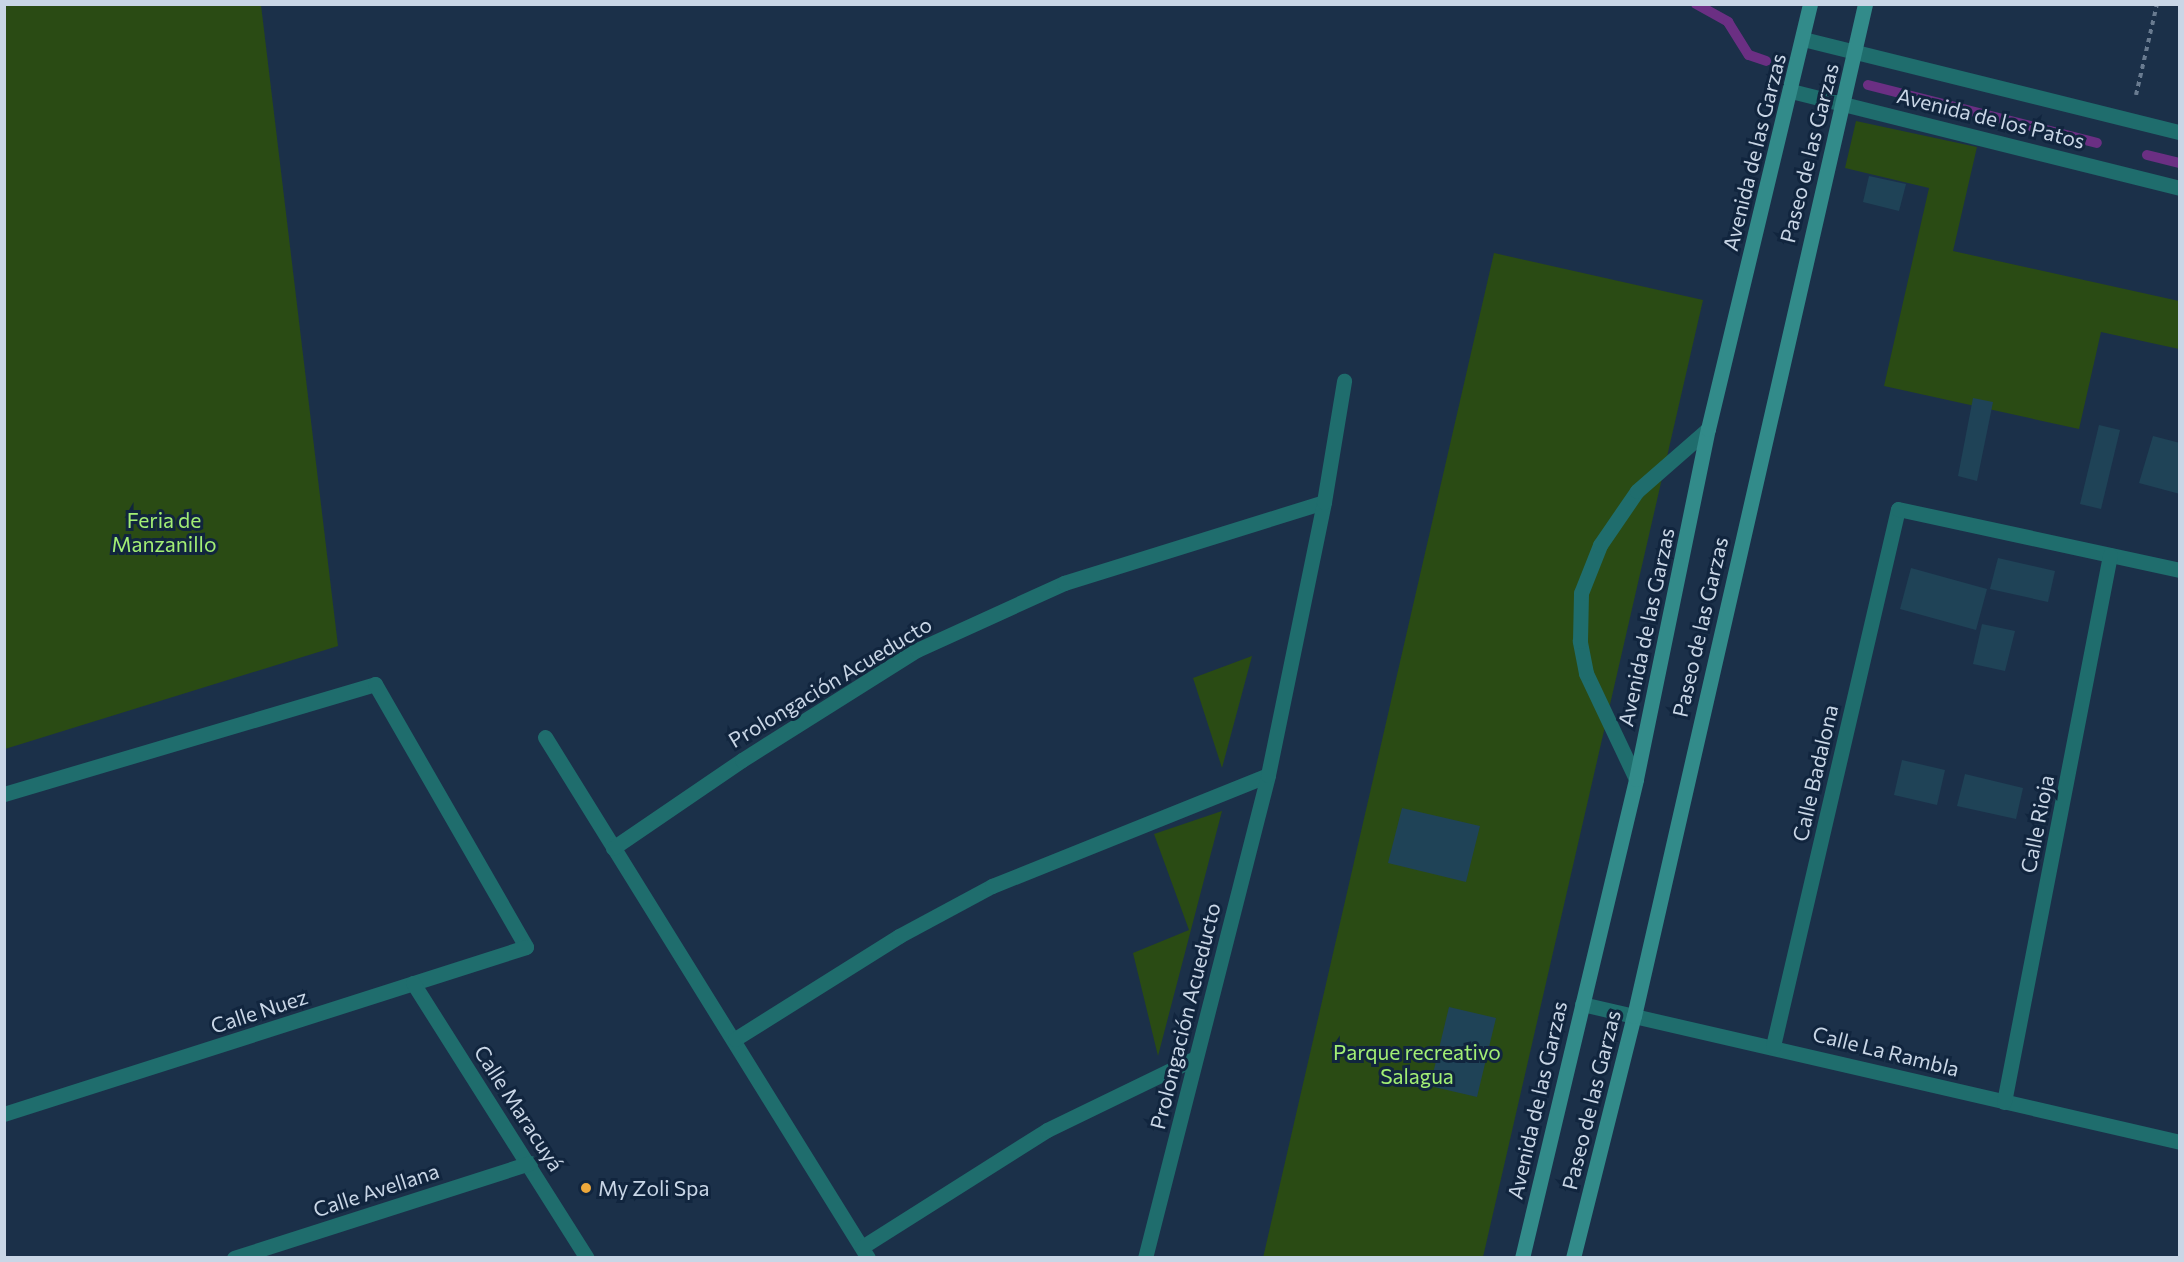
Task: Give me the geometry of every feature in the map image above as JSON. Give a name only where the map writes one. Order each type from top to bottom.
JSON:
[{"type":"main road","name":"Avenida de las Garzas","points":[[1522,1257],[1636,779],[1708,429],[1791,91],[1810,4]]},
{"type":"main road","name":"Paseo de las Garzas","points":[[1573,1257],[1634,1016],[1841,101],[1856,52],[1866,4]]},
{"type":"street","name":"Avenida de los Patos","points":[[1803,39],[2180,132]]},
{"type":"street","name":"Avenida de los Patos","points":[[1791,91],[1841,101],[2180,188]]},
{"type":"street","name":"Prolongación Acueducto","points":[[1145,1257],[1268,775],[1324,502],[1344,381]]},
{"type":"street","points":[[1636,779],[1586,673],[1580,641],[1581,593],[1600,545],[1637,491],[1708,429]]},
{"type":"street","name":"Prolongación Acueducto","points":[[613,848],[742,760],[917,650],[1064,583],[1324,502]]},
{"type":"street","name":"Calle Badalona","points":[[1773,1046],[1898,509],[2110,555]]},
{"type":"street","points":[[2110,555],[2180,570]]},
{"type":"street","name":"Calle Rioja","points":[[2004,1102],[2110,555]]},
{"type":"street","name":"Calle Nuez","points":[[4,794],[375,684],[526,947],[4,1114]]},
{"type":"street","points":[[545,737],[735,1039],[865,1252],[1047,1130],[1195,1058]]},
{"type":"street","points":[[735,1039],[899,936],[992,886],[1268,775]]},
{"type":"street","name":"Calle Maracuyá","points":[[413,983],[588,1257]]},
{"type":"street","name":"Calle La Rambla","points":[[1582,1004],[1773,1046],[2180,1142]]},
{"type":"street","name":"Calle Avellana","points":[[234,1257],[530,1163]]},
{"type":"path","points":[[2130,120],[2157,4]]},
{"type":"green space","name":"Feria de Manzanillo","points":[[5,4],[261,5],[338,646],[5,749]]},
{"type":"green space","points":[[1856,121],[1977,147],[1953,251],[2179,301],[2179,349],[2101,332],[2079,429],[1884,386],[1929,188],[1845,168]]},
{"type":"green space","name":"Parque recreativo Salagua","points":[[1494,253],[1703,300],[1483,1257],[1263,1258]]},
{"type":"green space","points":[[1252,656],[1222,768],[1193,678]]},
{"type":"green space","points":[[1222,811],[1158,1056],[1133,953],[1189,930],[1154,834]]},
{"type":"building","points":[[1869,176],[1906,184],[1899,211],[1863,202]]},
{"type":"building","points":[[1973,398],[1993,402],[1977,481],[1958,476]]},
{"type":"building","points":[[2099,425],[2120,430],[2101,509],[2080,504]]},
{"type":"building","points":[[2153,436],[2180,443],[2180,494],[2139,483]]},
{"type":"building","points":[[1998,558],[2055,571],[2048,602],[1990,589]]},
{"type":"building","points":[[1911,568],[1987,589],[1976,630],[1900,609]]},
{"type":"building","points":[[1982,624],[2015,631],[2005,671],[1973,664]]},
{"type":"building","points":[[1902,760],[1945,770],[1937,805],[1894,795]]},
{"type":"building","points":[[1965,774],[2023,788],[2016,819],[1957,806]]},
{"type":"building","points":[[1402,808],[1480,826],[1466,882],[1388,863]]},
{"type":"building","points":[[1449,1007],[1496,1018],[1477,1097],[1430,1086]]},
{"type":"waterway","points":[[1696,4],[1728,22],[1749,55],[1766,61]]},
{"type":"waterway","points":[[1868,85],[2097,143]]},
{"type":"waterway","points":[[2147,155],[2180,163]]},
{"type":"place","name":"My Zoli Spa","points":[[586,1188]]}]
